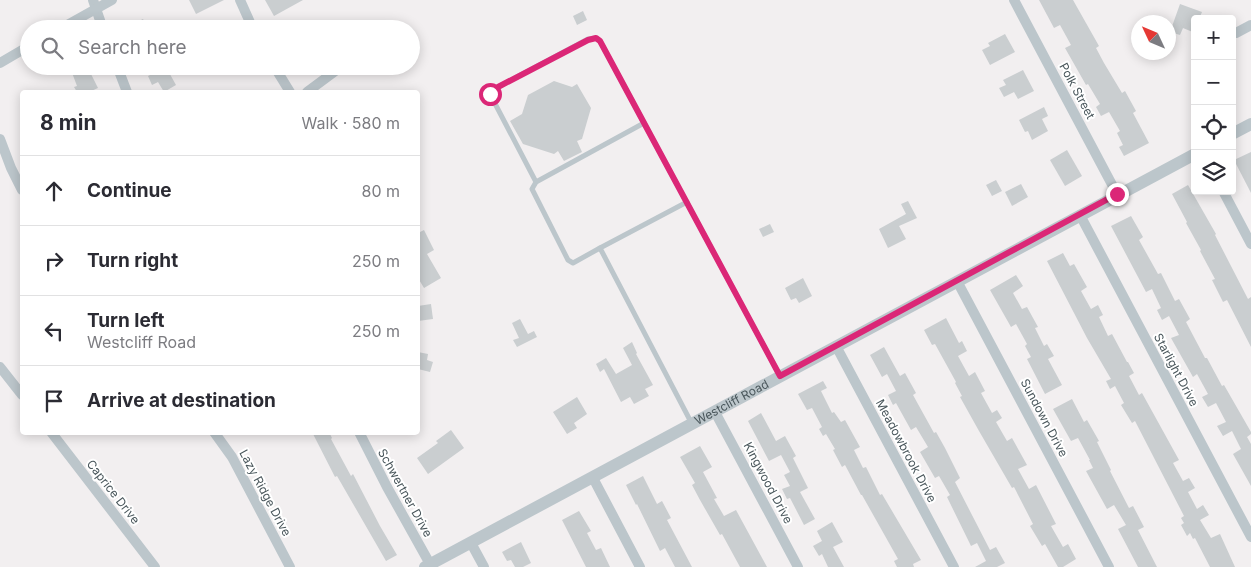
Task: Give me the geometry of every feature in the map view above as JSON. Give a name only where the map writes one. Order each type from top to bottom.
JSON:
[{"type":"street","points":[[72,20],[94,4],[112,0]]},
{"type":"street","points":[[240,0],[249,20]]},
{"type":"street","name":"Polk Street","points":[[1014,0],[1117,194]]},
{"type":"street","points":[[94,4],[100,20]]},
{"type":"street","points":[[1236,33],[1251,25]]},
{"type":"street","points":[[0,63],[20,51]]},
{"type":"street","points":[[120,75],[126,90]]},
{"type":"street","points":[[280,75],[289,90]]},
{"type":"street","points":[[310,90],[330,75]]},
{"type":"street","points":[[1236,132],[1251,124]]},
{"type":"street","points":[[0,139],[20,186]]},
{"type":"street","name":"Westcliff Road","points":[[428,566],[1117,194],[1191,156]]},
{"type":"street","points":[[1225,195],[1251,244]]},
{"type":"street","name":"Starlight Drive","points":[[1080,215],[1251,537]]},
{"type":"street","name":"Sundown Drive","points":[[957,281],[1110,567]]},
{"type":"street","name":"Meadowbrook Drive","points":[[836,346],[954,567]]},
{"type":"street","points":[[0,367],[20,393]]},
{"type":"street","name":"Kingwood Drive","points":[[715,412],[798,567]]},
{"type":"street","name":"Caprice Drive","points":[[53,435],[155,567]]},
{"type":"street","name":"Lazy Ridge Drive","points":[[216,435],[232,456],[290,567]]},
{"type":"street","name":"Schwertner Drive","points":[[360,435],[428,566]]},
{"type":"street","points":[[593,478],[640,567]]},
{"type":"street","points":[[471,543],[484,567]]},
{"type":"lane","points":[[536,182],[490,94],[498,87],[588,40],[596,38],[600,41],[780,376]]},
{"type":"lane","points":[[644,123],[536,182],[532,189],[568,260],[573,262],[687,202]]},
{"type":"lane","points":[[600,248],[692,424]]},
{"type":"building","points":[[189,0],[224,0],[196,14]]},
{"type":"building","points":[[265,0],[303,0],[274,16]]},
{"type":"building","points":[[1039,0],[1073,0],[1099,46],[1096,48],[1104,63],[1122,93],[1125,91],[1136,111],[1133,113],[1149,143],[1124,156],[1119,147],[1123,145],[1117,133],[1120,131],[1109,112],[1101,116],[1096,107],[1100,104],[1088,84],[1086,85],[1065,48],[1071,45],[1060,25],[1054,28]]},
{"type":"building","points":[[1180,4],[1202,12],[1201,15],[1191,15],[1191,31],[1183,28],[1180,35],[1176,34],[1176,15]]},
{"type":"building","points":[[583,11],[587,20],[577,25],[573,16]]},
{"type":"building","points":[[1005,34],[1015,52],[990,65],[982,50],[990,46],[988,43]]},
{"type":"building","points":[[1023,70],[1034,91],[1018,99],[1014,92],[1004,97],[999,88],[1006,85],[1003,80]]},
{"type":"building","points":[[73,75],[92,75],[98,88],[94,90],[76,90],[74,87],[77,86]]},
{"type":"building","points":[[170,75],[176,85],[167,90],[163,90],[158,82],[152,85],[148,76]]},
{"type":"building","points":[[554,81],[572,87],[577,84],[591,108],[582,139],[577,141],[582,152],[564,161],[558,151],[554,154],[523,144],[510,121],[522,114],[528,95]]},
{"type":"building","points":[[1044,107],[1048,116],[1042,119],[1048,131],[1032,140],[1028,131],[1025,132],[1019,120]]},
{"type":"building","points":[[1067,150],[1082,176],[1065,186],[1050,160]]},
{"type":"building","points":[[1251,152],[1251,193],[1236,164],[1236,159]]},
{"type":"building","points":[[996,180],[1002,191],[992,196],[986,185]]},
{"type":"building","points":[[1021,184],[1028,197],[1012,206],[1005,192]]},
{"type":"building","points":[[1188,185],[1191,195],[1194,195],[1216,234],[1248,299],[1251,297],[1251,347],[1227,300],[1223,302],[1212,280],[1215,279],[1172,194]]},
{"type":"building","points":[[908,201],[917,218],[899,226],[906,239],[888,248],[879,229],[906,214],[901,204]]},
{"type":"building","points":[[1131,216],[1143,237],[1139,240],[1158,274],[1161,273],[1175,301],[1179,299],[1190,319],[1186,322],[1205,358],[1207,358],[1222,386],[1224,385],[1251,432],[1247,437],[1251,444],[1251,486],[1233,454],[1241,449],[1232,431],[1223,436],[1217,426],[1226,422],[1216,403],[1208,407],[1202,397],[1208,394],[1197,374],[1193,377],[1171,338],[1179,335],[1169,316],[1162,320],[1157,310],[1161,308],[1152,289],[1146,292],[1111,226]]},
{"type":"building","points":[[770,224],[774,232],[763,237],[759,229]]},
{"type":"building","points":[[424,230],[434,250],[427,254],[441,278],[424,288],[420,281],[420,232]]},
{"type":"building","points":[[1063,253],[1070,266],[1074,264],[1087,287],[1081,291],[1091,309],[1098,305],[1103,315],[1099,317],[1108,336],[1112,334],[1134,373],[1129,376],[1139,395],[1142,393],[1179,460],[1173,463],[1183,481],[1189,478],[1195,488],[1188,492],[1197,509],[1203,505],[1209,515],[1200,520],[1211,538],[1220,534],[1235,567],[1210,567],[1195,538],[1193,539],[1190,533],[1187,536],[1181,525],[1184,523],[1181,518],[1184,516],[1135,421],[1132,423],[1121,405],[1124,403],[1115,386],[1110,389],[1106,381],[1111,379],[1087,338],[1047,261]]},
{"type":"building","points":[[1016,275],[1023,286],[1013,293],[1022,309],[1027,307],[1038,327],[1035,328],[1044,346],[1047,344],[1054,356],[1048,359],[1062,385],[1045,394],[1027,359],[1031,357],[1025,346],[1027,344],[1016,324],[1011,327],[990,290]]},
{"type":"building","points":[[803,278],[812,296],[799,303],[796,298],[791,300],[785,288]]},
{"type":"building","points":[[431,304],[433,319],[420,321],[420,306]]},
{"type":"building","points":[[946,318],[959,343],[962,341],[967,351],[958,356],[969,376],[975,372],[985,391],[981,393],[992,413],[997,410],[1002,418],[996,422],[1007,441],[1012,438],[1027,465],[1018,469],[1029,489],[1036,485],[1056,524],[1051,526],[1063,547],[1068,544],[1076,559],[1063,567],[1058,567],[1045,544],[1042,546],[1030,526],[1033,524],[1014,487],[1012,488],[960,397],[962,396],[956,382],[935,344],[932,345],[924,330]]},
{"type":"building","points":[[520,319],[528,334],[534,331],[537,337],[517,347],[513,340],[519,338],[512,323]]},
{"type":"building","points":[[632,342],[636,354],[653,385],[645,389],[649,396],[634,404],[630,397],[621,402],[604,369],[600,372],[596,364],[606,358],[616,374],[632,365],[623,348]]},
{"type":"building","points":[[884,347],[900,376],[905,373],[916,393],[913,395],[934,433],[936,432],[945,448],[960,478],[955,482],[990,550],[996,547],[1005,563],[997,567],[975,567],[986,561],[977,543],[971,546],[947,497],[950,495],[939,476],[935,478],[920,452],[928,447],[916,427],[911,430],[896,403],[893,405],[888,395],[896,391],[887,374],[882,377],[870,355]]},
{"type":"building","points":[[420,352],[428,354],[427,360],[433,362],[430,372],[420,370]]},
{"type":"building","points":[[823,381],[827,388],[821,391],[832,413],[834,412],[841,422],[845,420],[860,447],[854,450],[863,468],[866,467],[880,495],[882,494],[921,560],[913,564],[914,567],[897,567],[894,561],[898,559],[845,465],[842,467],[833,450],[835,449],[826,434],[823,436],[819,429],[822,427],[812,408],[807,410],[798,394]]},
{"type":"building","points":[[577,397],[587,414],[574,423],[577,428],[567,434],[553,412]]},
{"type":"building","points":[[1072,399],[1084,422],[1087,420],[1099,441],[1097,442],[1129,508],[1133,506],[1144,527],[1138,530],[1157,567],[1138,567],[1118,529],[1126,525],[1114,505],[1107,509],[1086,471],[1093,468],[1090,460],[1078,438],[1071,441],[1053,409]]},
{"type":"building","points":[[761,413],[776,441],[785,436],[796,456],[793,458],[808,488],[800,492],[815,519],[804,525],[790,498],[787,499],[782,489],[790,486],[784,475],[790,472],[781,455],[769,461],[748,421]]},
{"type":"building","points":[[451,430],[464,448],[428,474],[417,458],[438,443],[436,441]]},
{"type":"building","points":[[314,435],[330,435],[351,476],[353,474],[397,555],[386,561],[337,476],[335,477]]},
{"type":"building","points":[[700,446],[712,467],[703,472],[717,498],[714,499],[724,516],[736,510],[767,567],[740,567],[700,500],[692,485],[695,483],[680,457]]},
{"type":"building","points":[[643,476],[657,504],[662,501],[671,518],[667,520],[692,567],[675,567],[665,548],[660,551],[626,485]]},
{"type":"building","points":[[579,511],[591,531],[587,533],[596,550],[601,548],[610,567],[586,567],[562,520]]},
{"type":"building","points":[[832,522],[843,542],[833,547],[844,567],[828,567],[822,554],[819,556],[813,546],[822,541],[817,531]]},
{"type":"building","points":[[521,542],[531,563],[523,567],[515,567],[511,560],[507,561],[502,552]]},
{"type":"route","points":[[490,94],[498,87],[588,40],[596,38],[600,41],[780,376],[1117,194]]}]
